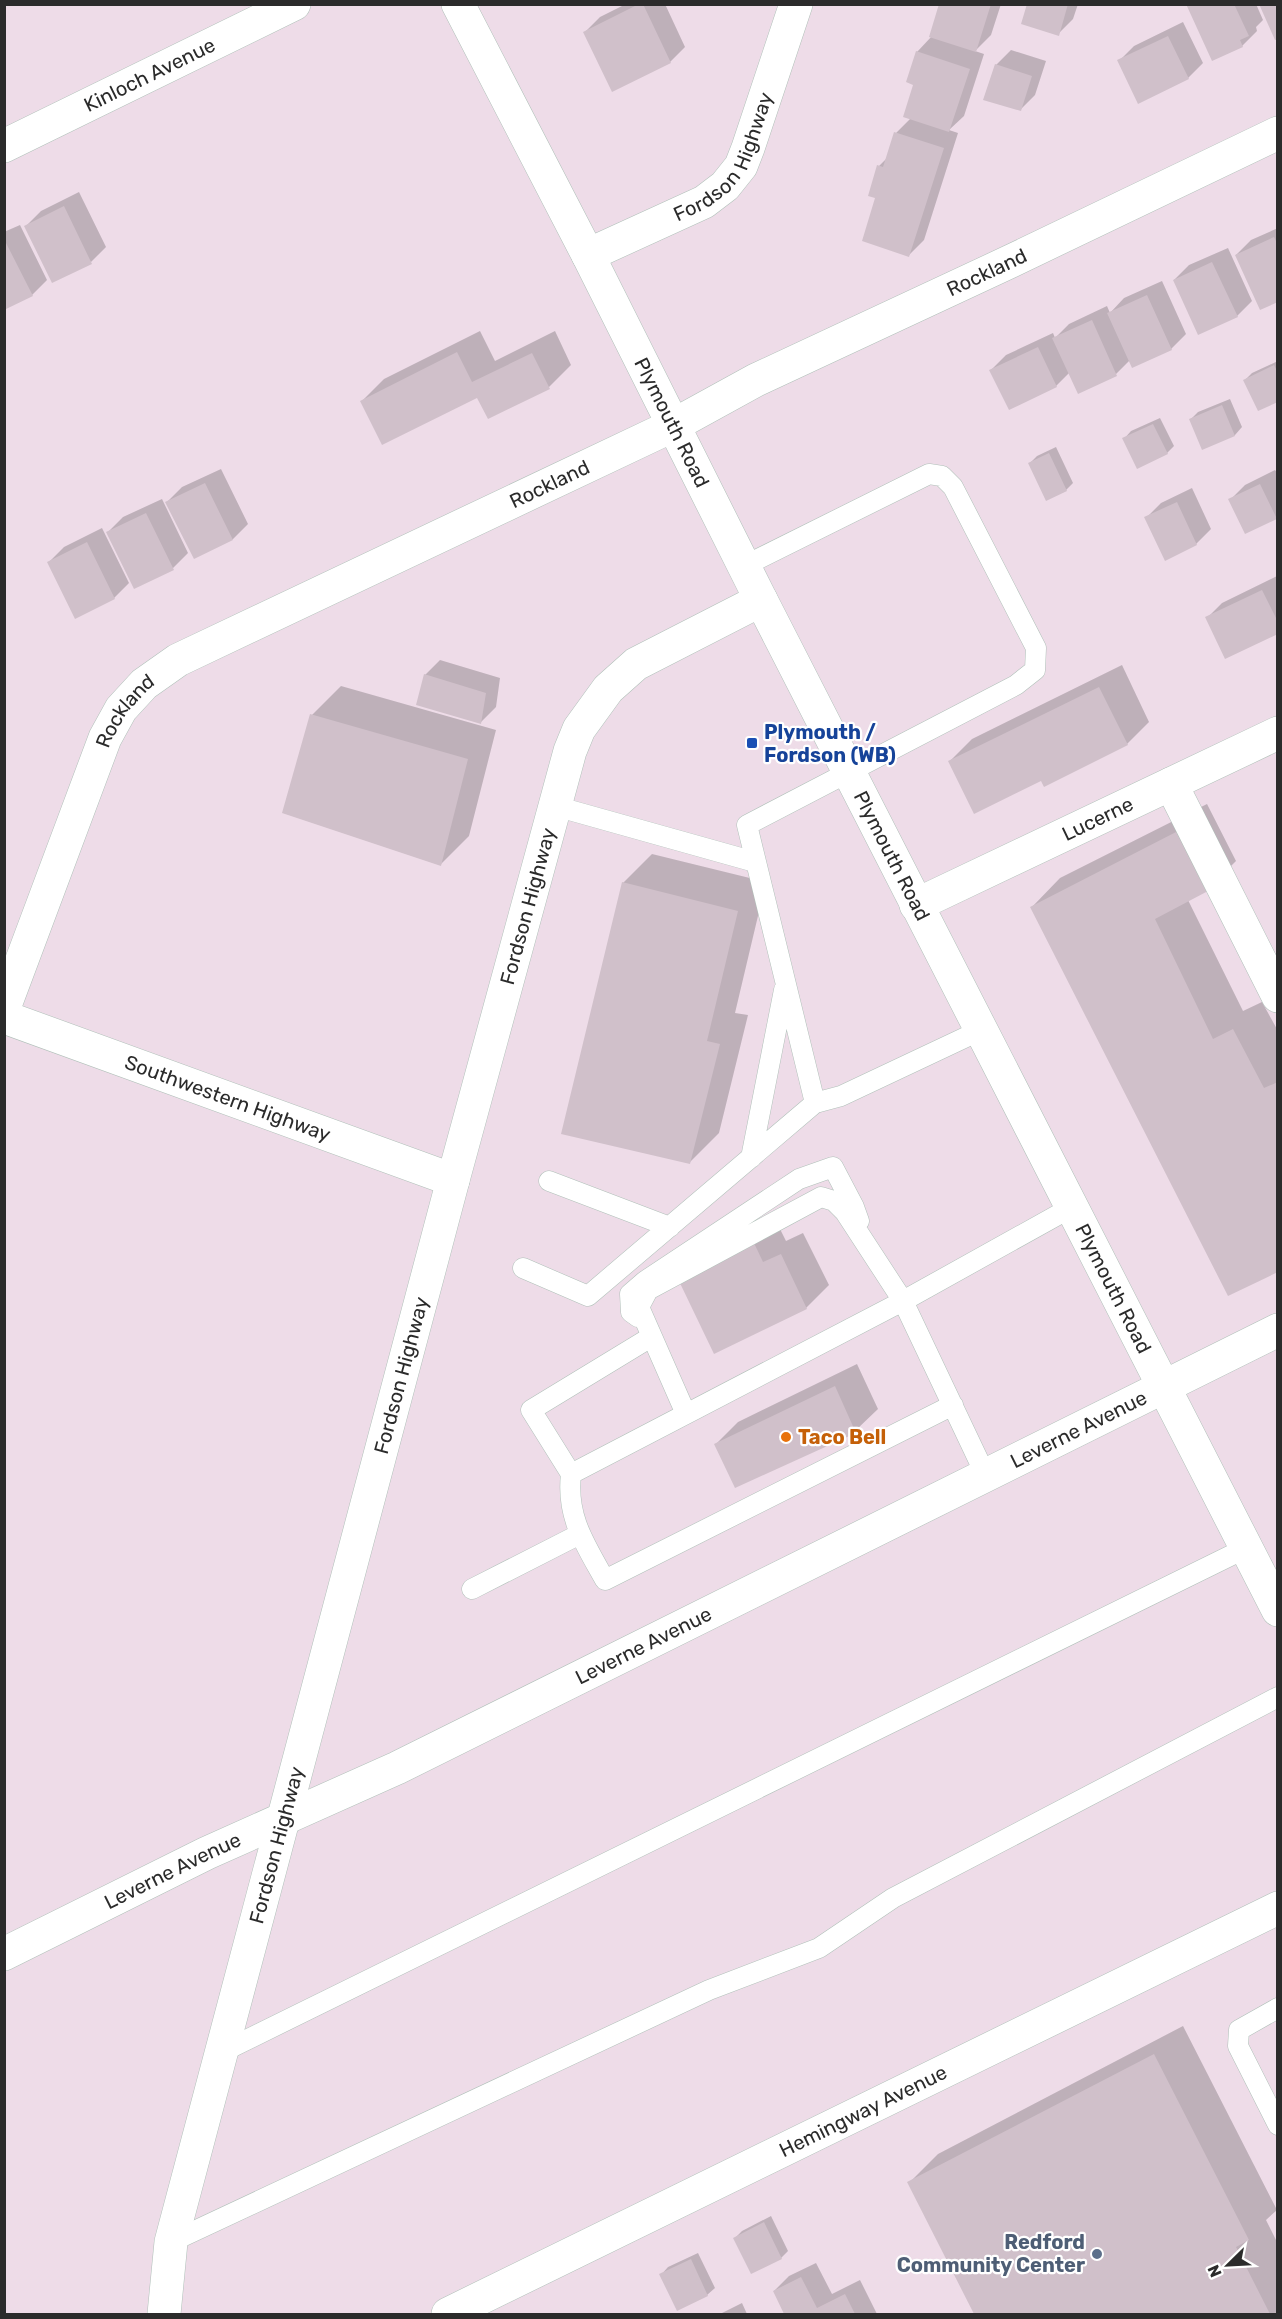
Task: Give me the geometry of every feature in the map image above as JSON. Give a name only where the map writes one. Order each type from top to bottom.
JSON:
[{"type":"street","name":"Kinloch Avenue","points":[[4,146],[294,4]]},
{"type":"street","name":"Fordson Highway","points":[[588,255],[704,201],[730,179],[741,166],[796,4]]},
{"type":"street","name":"Plymouth Road","points":[[466,8],[916,905],[1164,1388],[1260,1562],[1278,1610]]},
{"type":"street","name":"Rockland","points":[[4,1008],[105,738],[121,709],[144,684],[178,660],[674,425],[756,380],[1278,133]]},
{"type":"street","name":"Fordson Highway","points":[[164,2314],[171,2242],[453,1180],[570,751],[579,729],[608,689],[636,664],[761,600]]},
{"type":"street","name":"Lucerne","points":[[916,905],[1278,733]]},
{"type":"street","points":[[1171,784],[1278,996]]},
{"type":"street","name":"Southwestern Highway","points":[[4,1017],[453,1180]]},
{"type":"street","name":"Leverne Avenue","points":[[4,1954],[207,1853],[397,1768],[1278,1330]]},
{"type":"street","name":"Hemingway Avenue","points":[[448,2314],[1278,1908]]},
{"type":"lane","points":[[744,566],[929,474],[942,476],[953,487],[1036,648],[1035,670],[1016,685],[747,825],[815,1103]]},
{"type":"lane","points":[[555,806],[755,862]]},
{"type":"lane","points":[[751,1158],[785,982]]},
{"type":"lane","points":[[523,1268],[588,1296],[815,1103],[841,1096],[981,1030]]},
{"type":"lane","points":[[648,1330],[631,1312],[630,1294],[645,1281],[798,1179],[833,1167],[854,1207],[868,1249]]},
{"type":"lane","points":[[549,1181],[670,1227]]},
{"type":"lane","points":[[686,1414],[639,1308],[648,1290],[821,1197],[834,1201],[844,1212],[903,1301],[986,1476]]},
{"type":"lane","points":[[572,1474],[903,1301],[1072,1208]]},
{"type":"lane","points":[[648,1330],[531,1410],[572,1474],[569,1495],[580,1534],[605,1580],[953,1406]]},
{"type":"lane","points":[[472,1589],[580,1534]]},
{"type":"lane","points":[[222,2052],[1260,1562]]},
{"type":"lane","points":[[171,2242],[709,1990],[819,1948],[893,1898],[1278,1697]]},
{"type":"lane","points":[[1278,2008],[1239,2030],[1238,2046],[1278,2126]]},
{"type":"building","points":[[643,4],[671,63],[612,92],[583,32]]},
{"type":"building","points":[[939,4],[991,4],[976,52],[929,37]]},
{"type":"building","points":[[1027,4],[1068,4],[1059,36],[1021,24]]},
{"type":"building","points":[[1186,4],[1234,4],[1249,36],[1240,40],[1243,47],[1212,61]]},
{"type":"building","points":[[1259,4],[1278,4],[1278,39],[1275,40]]},
{"type":"building","points":[[1168,36],[1189,79],[1138,104],[1117,60]]},
{"type":"building","points":[[916,51],[970,69],[949,132],[903,117],[913,85],[906,82]]},
{"type":"building","points":[[995,64],[1032,76],[1021,111],[983,100]]},
{"type":"building","points":[[894,132],[944,148],[909,257],[862,241],[875,198],[868,196],[877,165],[883,167]]},
{"type":"building","points":[[64,206],[92,264],[52,283],[24,226]]},
{"type":"building","points":[[1274,237],[1278,245],[1278,302],[1260,310],[1235,255]]},
{"type":"building","points":[[4,239],[33,296],[4,310]]},
{"type":"building","points":[[1212,262],[1238,317],[1198,335],[1173,280]]},
{"type":"building","points":[[1147,295],[1172,350],[1132,368],[1107,313]]},
{"type":"building","points":[[1092,320],[1117,376],[1078,394],[1052,338]]},
{"type":"building","points":[[1038,347],[1057,387],[1009,410],[989,370]]},
{"type":"building","points":[[457,352],[472,382],[532,353],[550,389],[488,419],[477,398],[382,445],[360,401]]},
{"type":"building","points":[[1274,365],[1278,373],[1278,402],[1258,411],[1243,380]]},
{"type":"building","points":[[1222,405],[1235,436],[1202,450],[1189,419]]},
{"type":"building","points":[[1153,424],[1168,454],[1137,469],[1122,438]]},
{"type":"building","points":[[1049,453],[1067,491],[1046,501],[1028,463]]},
{"type":"building","points":[[205,483],[233,540],[194,559],[165,502]]},
{"type":"building","points":[[1260,484],[1277,519],[1245,534],[1228,499]]},
{"type":"building","points":[[1177,502],[1197,545],[1165,561],[1144,517]]},
{"type":"building","points":[[146,513],[174,570],[134,589],[106,532]]},
{"type":"building","points":[[87,542],[115,599],[75,619],[47,562]]},
{"type":"building","points":[[1262,590],[1278,622],[1278,634],[1225,659],[1205,617]]},
{"type":"building","points":[[424,674],[486,693],[481,724],[416,705]]},
{"type":"building","points":[[1099,687],[1128,745],[1044,787],[1041,781],[974,814],[948,761]]},
{"type":"building","points":[[310,714],[468,759],[441,866],[282,813]]},
{"type":"building","points":[[1178,831],[1208,891],[1155,919],[1213,1039],[1233,1029],[1264,1088],[1278,1082],[1278,1272],[1228,1296],[1030,907]]},
{"type":"building","points":[[622,882],[738,911],[707,1041],[720,1044],[690,1164],[561,1134]]},
{"type":"building","points":[[754,1243],[763,1262],[781,1254],[807,1309],[714,1354],[678,1279]]},
{"type":"building","points":[[835,1386],[856,1433],[735,1488],[714,1444]]},
{"type":"building","points":[[1154,2054],[1249,2240],[1236,2247],[1270,2314],[974,2314],[907,2182]]},
{"type":"building","points":[[764,2222],[782,2259],[751,2274],[733,2238]]},
{"type":"building","points":[[691,2259],[708,2296],[677,2311],[659,2274]]},
{"type":"building","points":[[801,2277],[817,2308],[845,2294],[855,2314],[784,2314],[773,2291]]},
{"type":"place","name":"Plymouth / Fordson (WB)","points":[[752,743]]},
{"type":"place","name":"Taco Bell","points":[[786,1437]]},
{"type":"place","name":"Redford Community Center","points":[[1097,2254]]}]
